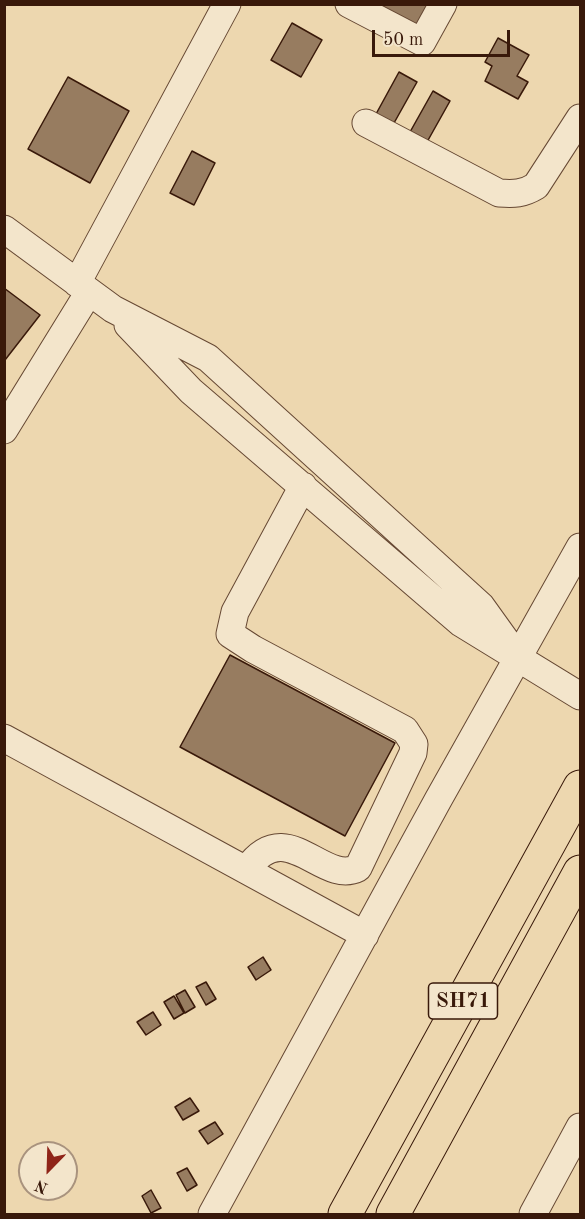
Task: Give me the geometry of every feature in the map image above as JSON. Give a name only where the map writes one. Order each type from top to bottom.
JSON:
[{"type":"main road","name":"SH71","points":[[345,1215],[580,787]]},
{"type":"main road","name":"SH71","points":[[393,1215],[580,872]]},
{"type":"street","points":[[4,430],[83,287],[227,4]]},
{"type":"street","points":[[357,6],[422,42],[443,4]]},
{"type":"street","points":[[366,123],[499,193],[513,194],[536,186],[580,118]]},
{"type":"street","points":[[4,229],[113,309],[208,358],[481,606],[519,659]]},
{"type":"street","points":[[113,309],[191,391],[461,623],[580,696]]},
{"type":"street","points":[[247,869],[264,849],[276,847],[300,853],[343,871],[351,872],[358,868],[413,753],[414,744],[405,730],[253,649],[230,634],[235,612],[303,486]]},
{"type":"street","points":[[212,1215],[580,548]]},
{"type":"street","points":[[4,738],[365,935]]},
{"type":"street","points":[[533,1215],[580,1127]]},
{"type":"building","points":[[380,4],[432,4],[416,35],[376,13]]},
{"type":"building","points":[[292,23],[322,40],[301,77],[271,60]]},
{"type":"building","points":[[498,38],[529,55],[517,76],[528,82],[518,99],[485,81],[492,66],[485,62]]},
{"type":"building","points":[[399,72],[417,82],[394,123],[376,114]]},
{"type":"building","points":[[68,77],[129,111],[90,183],[28,149]]},
{"type":"building","points":[[433,91],[450,101],[427,142],[410,132]]},
{"type":"building","points":[[192,151],[215,163],[194,205],[170,193]]},
{"type":"building","points":[[4,288],[40,315],[5,360],[4,359]]},
{"type":"building","points":[[230,655],[395,743],[345,836],[180,747]]},
{"type":"building","points":[[263,957],[271,970],[256,980],[248,967]]},
{"type":"building","points":[[206,982],[216,999],[206,1005],[196,987]]},
{"type":"building","points":[[185,990],[195,1007],[185,1013],[176,995]]},
{"type":"building","points":[[174,996],[184,1013],[174,1019],[164,1002]]},
{"type":"building","points":[[153,1012],[161,1025],[146,1035],[137,1022]]},
{"type":"building","points":[[190,1098],[199,1111],[183,1120],[175,1107]]},
{"type":"building","points":[[215,1122],[223,1134],[208,1144],[199,1131]]},
{"type":"building","points":[[187,1168],[197,1185],[187,1191],[177,1173]]},
{"type":"building","points":[[151,1190],[161,1208],[151,1213],[142,1196]]}]
